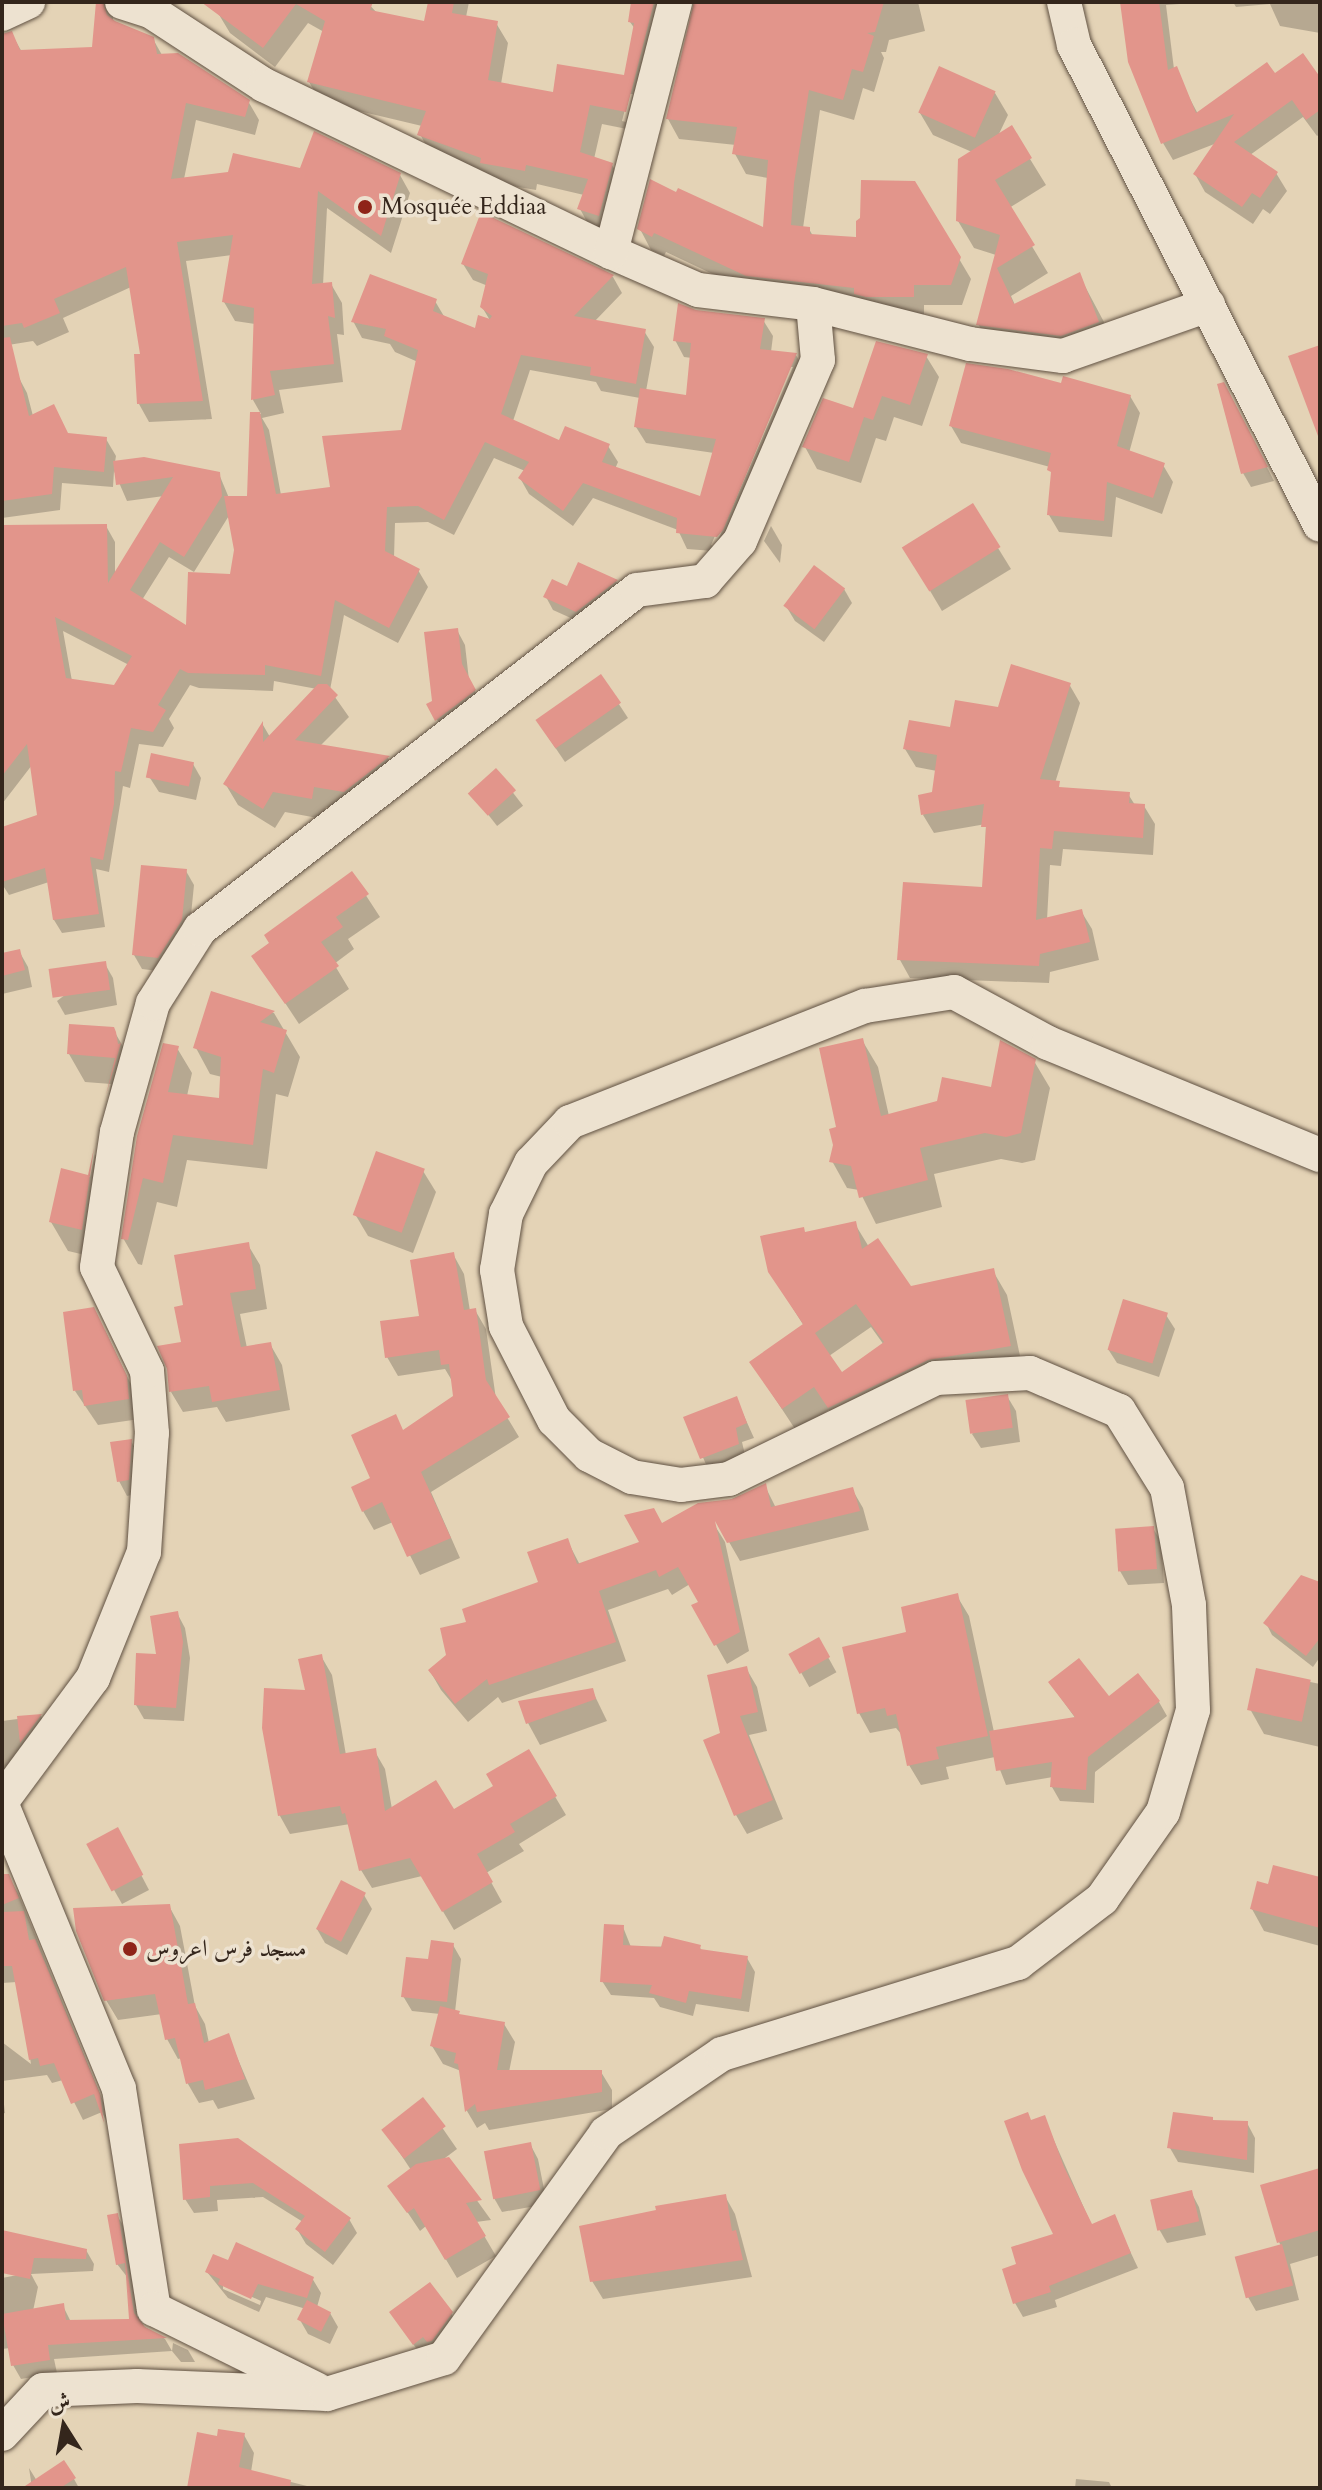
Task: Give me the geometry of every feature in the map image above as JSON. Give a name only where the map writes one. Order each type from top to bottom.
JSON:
[{"type":"street","points":[[2,14],[28,2]]},
{"type":"street","points":[[122,2],[152,12],[264,85],[611,252],[698,290],[813,304],[970,344],[1063,356],[1208,305]]},
{"type":"street","points":[[611,252],[675,2]]},
{"type":"street","points":[[1064,2],[1074,45],[1320,525]]},
{"type":"street","points":[[327,2394],[154,2309],[119,2089],[2,1803],[93,1678],[144,1552],[152,1433],[147,1371],[97,1267],[117,1132],[153,1003],[200,929],[637,590],[705,581],[740,541],[818,360],[813,304]]},
{"type":"street","points":[[2,2434],[43,2390],[137,2386],[327,2394],[444,2358],[606,2133],[722,2054],[1018,1963],[1102,1899],[1163,1812],[1193,1710],[1189,1605],[1167,1488],[1119,1411],[1030,1373],[936,1378],[729,1479],[681,1485],[632,1477],[589,1455],[554,1420],[506,1326],[497,1270],[506,1214],[531,1163],[570,1122],[865,1006],[954,992],[1048,1043],[1320,1155]]},
{"type":"building","points":[[96,2],[103,2],[107,15],[115,21],[154,37],[157,54],[178,53],[250,100],[245,117],[186,103],[171,179],[228,172],[233,153],[300,168],[314,131],[401,173],[381,236],[318,191],[312,284],[332,282],[335,318],[328,316],[334,364],[270,371],[275,395],[251,400],[254,308],[222,302],[233,235],[177,242],[203,401],[137,404],[134,354],[140,354],[126,267],[54,299],[60,313],[24,328],[22,323],[2,326],[2,34],[12,31],[20,50],[92,47]]},
{"type":"building","points":[[201,2],[373,2],[370,10],[424,21],[428,2],[454,2],[452,13],[498,21],[488,80],[553,92],[557,64],[624,75],[634,23],[628,22],[631,2],[654,2],[626,112],[590,105],[580,152],[613,163],[599,216],[577,209],[588,179],[526,165],[525,171],[480,163],[481,158],[417,135],[426,111],[307,82],[325,21],[296,4],[263,48]]},
{"type":"building","points":[[694,2],[884,2],[875,32],[867,33],[874,36],[863,72],[852,69],[843,100],[809,90],[794,183],[791,225],[810,227],[810,234],[856,237],[861,180],[915,181],[961,257],[951,285],[914,285],[914,297],[866,297],[854,294],[854,288],[746,276],[654,233],[652,237],[637,229],[650,179],[676,192],[678,188],[763,227],[768,160],[732,154],[737,127],[666,119]]},
{"type":"building","points":[[1120,2],[1159,2],[1168,70],[1177,66],[1196,113],[1267,62],[1275,73],[1303,53],[1320,77],[1320,110],[1306,120],[1292,100],[1234,142],[1278,172],[1260,198],[1252,193],[1242,207],[1193,174],[1234,114],[1161,144],[1128,62]]},
{"type":"building","points":[[939,66],[996,91],[975,138],[918,113]]},
{"type":"building","points":[[1012,125],[1032,158],[995,180],[1035,245],[997,268],[1014,304],[1080,272],[1099,322],[1061,336],[976,325],[1000,235],[956,221],[958,159]]},
{"type":"building","points":[[481,212],[614,275],[574,316],[646,329],[636,384],[590,375],[591,367],[521,355],[501,414],[559,440],[565,426],[610,444],[602,462],[700,496],[716,439],[634,427],[640,388],[686,395],[691,343],[673,341],[678,303],[696,310],[765,318],[760,349],[797,353],[723,530],[717,537],[676,533],[677,518],[583,483],[563,511],[518,478],[529,462],[485,442],[444,520],[418,506],[387,507],[385,551],[420,569],[389,628],[335,600],[321,676],[265,665],[265,675],[188,673],[180,669],[158,705],[166,710],[153,732],[131,728],[121,772],[115,771],[114,804],[103,860],[90,857],[99,914],[53,920],[45,868],[2,882],[2,827],[37,815],[27,744],[2,776],[2,525],[107,524],[108,583],[173,477],[116,485],[113,461],[144,457],[220,472],[222,496],[184,557],[160,542],[130,590],[186,625],[188,572],[230,574],[234,550],[224,496],[247,496],[250,412],[260,412],[276,494],[330,487],[322,436],[401,430],[418,350],[384,336],[386,329],[351,322],[370,274],[437,299],[433,311],[475,328],[478,315],[490,319],[492,316],[480,307],[488,274],[461,264]],"holes":[[[55,617],[132,656],[114,685],[66,678]]]},
{"type":"building","points":[[10,337],[29,416],[54,404],[68,433],[107,437],[104,472],[54,467],[52,494],[2,501],[2,338]]},
{"type":"building","points":[[876,341],[928,354],[910,405],[882,396],[873,420],[864,417],[849,462],[802,447],[823,398],[853,408]]},
{"type":"building","points":[[1320,345],[1320,436],[1318,436],[1288,356]]},
{"type":"building","points":[[966,363],[1008,369],[1061,383],[1063,376],[1131,395],[1117,446],[1165,463],[1153,498],[1107,482],[1104,521],[1047,515],[1051,472],[1047,470],[1051,453],[949,426]]},
{"type":"building","points":[[1224,382],[1268,467],[1241,474],[1217,384]]},
{"type":"building","points":[[973,503],[1001,547],[929,592],[902,548]]},
{"type":"building","points":[[578,562],[618,580],[576,612],[543,597],[552,579],[567,586]]},
{"type":"building","points":[[814,565],[845,588],[814,629],[783,606]]},
{"type":"building","points":[[458,628],[462,664],[476,690],[435,721],[426,704],[432,701],[424,632]]},
{"type":"building","points":[[1011,664],[1071,683],[1040,779],[1060,781],[1059,787],[1130,792],[1129,803],[1145,804],[1143,838],[1054,831],[1052,849],[1040,848],[1036,920],[1082,909],[1090,942],[1040,954],[1039,966],[897,960],[903,882],[982,887],[986,827],[981,827],[984,804],[921,815],[918,795],[932,792],[937,755],[903,749],[909,720],[950,727],[955,700],[998,707]]},
{"type":"building","points":[[601,674],[621,703],[556,749],[535,720]]},
{"type":"building","points":[[318,684],[327,684],[338,695],[295,740],[390,756],[344,792],[314,787],[312,799],[273,792],[263,809],[223,784],[263,721],[263,742]]},
{"type":"building","points":[[151,753],[194,762],[189,787],[146,777]]},
{"type":"building","points":[[496,768],[516,790],[488,816],[468,793]]},
{"type":"building","points":[[141,865],[187,869],[182,920],[158,958],[132,955]]},
{"type":"building","points":[[352,871],[369,894],[336,917],[343,927],[321,942],[339,966],[285,1004],[251,956],[269,943],[264,935]]},
{"type":"building","points":[[20,949],[25,970],[2,976],[2,953]]},
{"type":"building","points":[[106,961],[110,990],[53,998],[49,969]]},
{"type":"building","points":[[211,991],[275,1011],[260,1022],[287,1030],[274,1073],[263,1069],[253,1145],[173,1135],[163,1183],[143,1178],[128,1240],[121,1239],[137,1136],[163,1043],[179,1046],[168,1092],[219,1098],[221,1057],[193,1048]]},
{"type":"building","points":[[69,1024],[114,1027],[118,1044],[121,1043],[106,1095],[115,1058],[67,1054]]},
{"type":"building","points":[[863,1038],[881,1116],[937,1101],[942,1077],[991,1087],[1000,1040],[1036,1059],[1021,1133],[1006,1137],[985,1133],[920,1148],[928,1180],[859,1198],[851,1166],[829,1162],[833,1145],[829,1129],[836,1127],[819,1048]]},
{"type":"building","points":[[94,1148],[82,1230],[49,1222],[61,1168],[88,1175]]},
{"type":"building","points":[[376,1151],[425,1169],[402,1233],[353,1215]]},
{"type":"building","points":[[856,1221],[862,1249],[878,1238],[911,1286],[994,1268],[1011,1346],[928,1360],[828,1408],[814,1387],[782,1409],[749,1362],[803,1324],[768,1272],[760,1236],[804,1227],[805,1232]],"holes":[[[856,1304],[884,1342],[842,1372],[815,1333]]]},
{"type":"building","points":[[249,1242],[256,1289],[230,1293],[241,1347],[271,1342],[280,1390],[212,1402],[209,1386],[169,1392],[167,1369],[157,1346],[181,1342],[174,1307],[183,1305],[174,1255]]},
{"type":"building","points":[[454,1252],[464,1310],[476,1308],[486,1380],[510,1417],[421,1472],[451,1538],[407,1557],[382,1502],[362,1512],[351,1487],[370,1478],[351,1435],[396,1414],[403,1430],[453,1396],[449,1364],[441,1365],[439,1350],[385,1358],[380,1321],[419,1316],[410,1260]]},
{"type":"building","points":[[1123,1299],[1168,1313],[1152,1363],[1108,1350]]},
{"type":"building","points":[[94,1307],[127,1376],[129,1399],[84,1406],[82,1390],[73,1391],[63,1312]]},
{"type":"building","points":[[1008,1394],[1013,1428],[970,1434],[965,1400]]},
{"type":"building","points":[[737,1396],[747,1423],[736,1428],[739,1444],[700,1459],[683,1417]]},
{"type":"building","points":[[132,1439],[129,1480],[117,1482],[110,1442]]},
{"type":"building","points":[[766,1483],[771,1507],[853,1487],[860,1511],[727,1543],[715,1521],[740,1632],[714,1646],[691,1605],[698,1602],[678,1567],[659,1577],[656,1570],[599,1591],[616,1642],[489,1685],[487,1679],[455,1704],[428,1670],[446,1655],[440,1628],[466,1622],[462,1609],[538,1582],[527,1552],[568,1538],[577,1564],[639,1542],[624,1515],[654,1508],[662,1523],[698,1503],[732,1499]]},
{"type":"building","points":[[1154,1526],[1157,1569],[1118,1572],[1115,1529]]},
{"type":"building","points":[[1301,1575],[1320,1582],[1320,1638],[1306,1656],[1263,1623]]},
{"type":"building","points":[[958,1593],[988,1736],[936,1747],[939,1759],[907,1766],[896,1714],[887,1716],[885,1708],[857,1714],[842,1647],[906,1632],[901,1607]]},
{"type":"building","points":[[178,1611],[183,1642],[176,1708],[134,1705],[136,1653],[156,1654],[150,1616]]},
{"type":"building","points":[[819,1637],[830,1657],[800,1674],[788,1654]]},
{"type":"building","points":[[322,1654],[340,1754],[376,1748],[385,1811],[436,1780],[454,1809],[493,1786],[486,1774],[529,1749],[557,1796],[510,1824],[515,1832],[477,1854],[493,1882],[442,1912],[410,1858],[359,1871],[345,1813],[342,1814],[340,1806],[278,1816],[262,1728],[264,1688],[305,1690],[298,1659]]},
{"type":"building","points":[[1079,1658],[1109,1696],[1138,1673],[1160,1701],[1088,1757],[1086,1790],[1050,1787],[1052,1762],[996,1771],[989,1731],[1075,1717],[1048,1682]]},
{"type":"building","points":[[747,1666],[758,1712],[740,1716],[773,1800],[734,1816],[703,1740],[720,1733],[707,1675]]},
{"type":"building","points":[[1256,1668],[1311,1680],[1302,1722],[1247,1710]]},
{"type":"building","points":[[593,1688],[596,1699],[526,1724],[518,1701]]},
{"type":"building","points":[[42,1714],[20,1743],[17,1716]]},
{"type":"building","points":[[118,1827],[143,1875],[112,1892],[86,1844]]},
{"type":"building","points":[[1273,1865],[1320,1877],[1320,1928],[1250,1909],[1257,1881],[1268,1884]]},
{"type":"building","points":[[2,1874],[9,1874],[19,1898],[2,1905]]},
{"type":"building","points":[[341,1880],[366,1893],[341,1942],[316,1929]]},
{"type":"building","name":"مسجد فرس اعروس","points":[[170,1904],[188,2004],[195,2003],[204,2043],[229,2033],[245,2079],[205,2090],[203,2080],[186,2084],[175,2038],[165,2040],[155,1994],[104,2001],[76,1931],[73,1908]]},
{"type":"building","points":[[24,1911],[29,1940],[35,1939],[100,2094],[104,2123],[94,2094],[71,2104],[54,2063],[40,2066],[38,2058],[29,2060],[12,1966],[2,1966],[2,1912]]},
{"type":"building","points":[[604,1924],[624,1925],[623,1945],[661,1947],[664,1936],[701,1945],[700,1949],[748,1956],[741,1999],[689,1991],[686,2003],[649,1993],[652,1985],[600,1982]]},
{"type":"building","points":[[431,1940],[454,1943],[447,2002],[401,1997],[406,1957],[428,1959]]},
{"type":"building","points":[[440,2006],[460,2011],[459,2014],[505,2022],[497,2070],[602,2070],[602,2092],[477,2112],[475,2104],[465,2112],[458,2064],[454,2063],[456,2053],[430,2046]]},
{"type":"building","points":[[423,2097],[446,2126],[404,2159],[381,2130]]},
{"type":"building","points":[[1028,2112],[1031,2120],[1045,2115],[1064,2167],[1092,2224],[1115,2214],[1131,2253],[1049,2286],[1051,2292],[1013,2304],[1002,2269],[1016,2264],[1011,2247],[1053,2234],[1022,2170],[1004,2121]]},
{"type":"building","points":[[1173,2112],[1213,2117],[1213,2120],[1248,2121],[1247,2160],[1167,2148]]},
{"type":"building","points":[[238,2138],[351,2218],[325,2252],[295,2229],[305,2216],[253,2183],[210,2186],[210,2197],[183,2200],[179,2144]]},
{"type":"building","points":[[531,2142],[540,2190],[493,2199],[484,2151]]},
{"type":"building","points":[[449,2157],[482,2200],[466,2203],[486,2236],[445,2260],[414,2208],[407,2213],[387,2186],[416,2164]]},
{"type":"building","points":[[1320,2168],[1320,2230],[1277,2243],[1260,2185]]},
{"type":"building","points":[[1192,2190],[1199,2221],[1157,2231],[1150,2200]]},
{"type":"building","points":[[726,2194],[732,2231],[736,2230],[743,2260],[590,2282],[579,2226],[656,2210],[655,2206]]},
{"type":"building","points":[[118,2213],[134,2313],[145,2327],[167,2338],[48,2345],[50,2360],[11,2366],[2,2314],[64,2303],[66,2320],[129,2319],[125,2263],[116,2265],[107,2215]]},
{"type":"building","points":[[2,2230],[87,2249],[86,2259],[34,2258],[30,2279],[2,2273]]},
{"type":"building","points":[[236,2242],[314,2277],[307,2298],[258,2284],[251,2299],[218,2284],[220,2279],[205,2272],[213,2254],[228,2260]]},
{"type":"building","points":[[1282,2244],[1293,2286],[1246,2298],[1235,2257]]},
{"type":"building","points":[[430,2282],[453,2312],[432,2341],[427,2342],[423,2337],[413,2345],[389,2312]]},
{"type":"building","points":[[307,2300],[331,2312],[321,2332],[297,2320]]},
{"type":"building","points":[[218,2429],[245,2433],[239,2467],[291,2480],[290,2488],[187,2488],[197,2432],[217,2436]]},
{"type":"building","points":[[64,2460],[76,2478],[60,2488],[22,2488]]},
{"type":"place","name":"Mosquée Eddiaa","points":[[365,207]]},
{"type":"place","name":"مسجد فرس اعروس","points":[[130,1949]]}]
